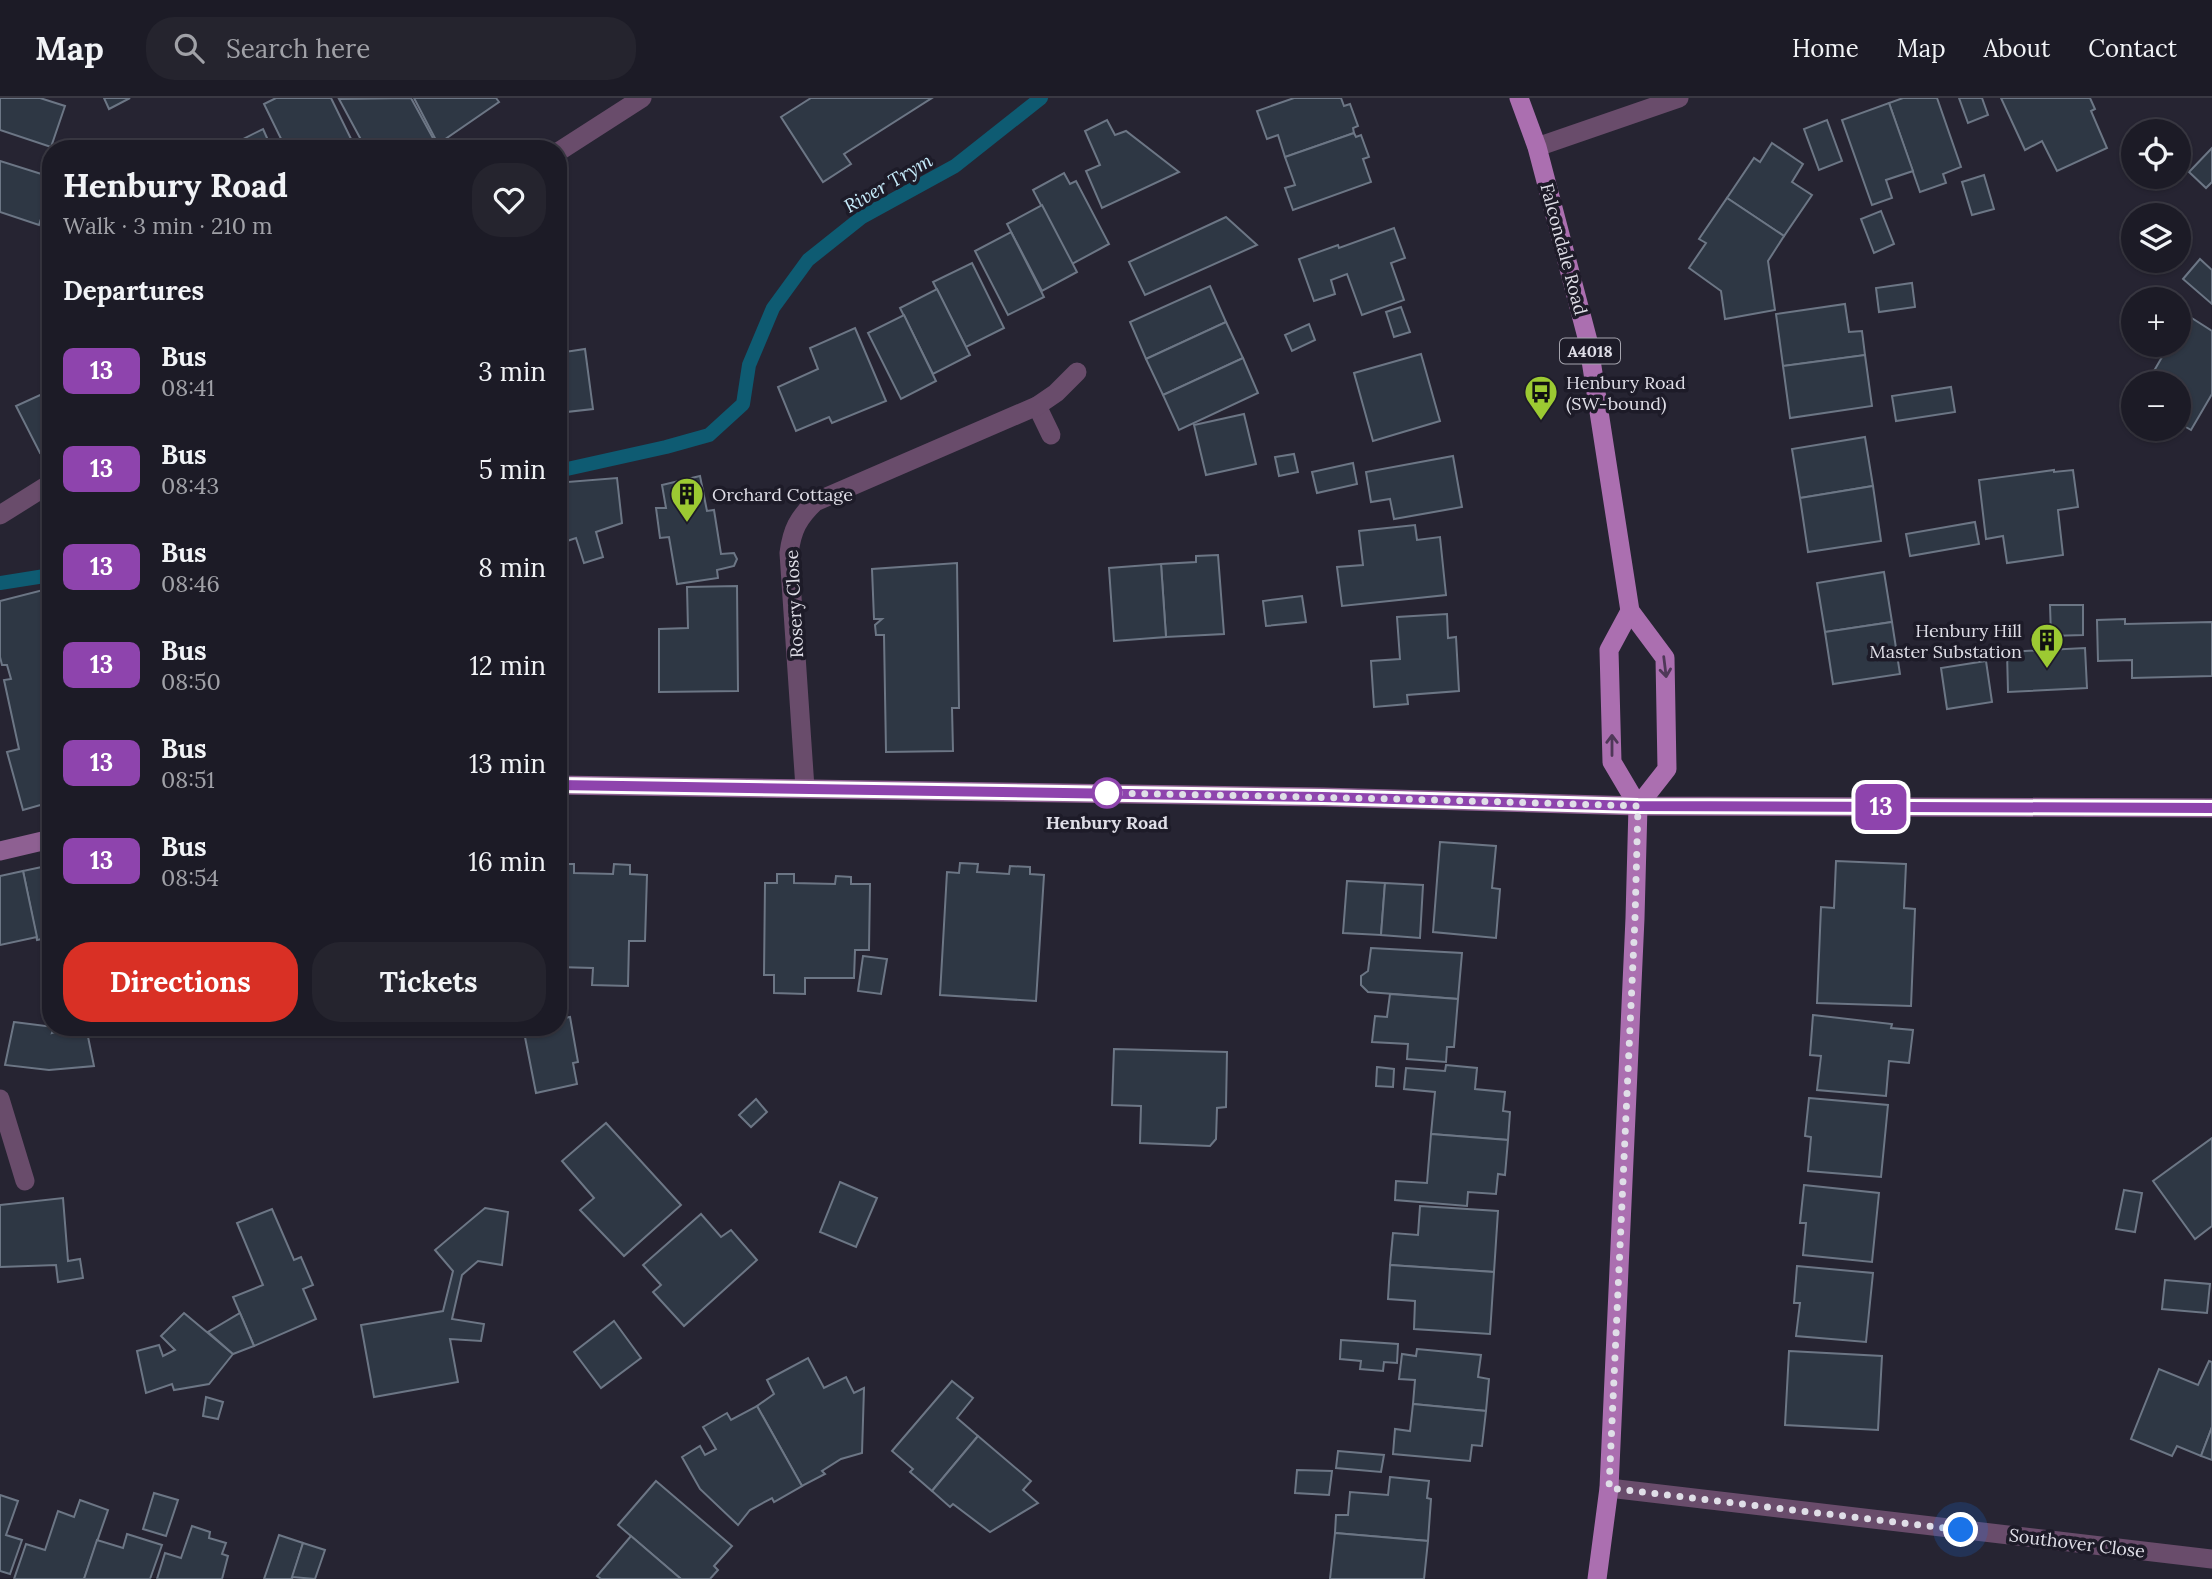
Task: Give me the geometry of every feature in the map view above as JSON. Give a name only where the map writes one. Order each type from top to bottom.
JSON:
[{"type":"main road","name":"Falcondale Road","points":[[1519,98],[1537,147],[1588,341],[1630,611],[1665,658],[1667,769],[1638,806]]},
{"type":"main road","points":[[1597,1579],[1609,1488],[1638,806],[1612,762],[1609,650],[1630,611]]},
{"type":"main road","points":[[567,785],[1323,797],[1638,806],[2212,808]]},
{"type":"main road","points":[[0,851],[42,841]]},
{"type":"street","points":[[567,146],[642,98]]},
{"type":"street","points":[[1537,147],[1679,98]]},
{"type":"street","name":"Rosery Close","points":[[805,788],[789,553],[792,531],[801,516],[815,502],[1037,406],[1056,393],[1077,372]]},
{"type":"street","points":[[1037,406],[1051,435]]},
{"type":"street","points":[[0,515],[42,489]]},
{"type":"street","points":[[0,1099],[26,1181]]},
{"type":"street","name":"Southover Close","points":[[1609,1488],[2212,1559]]},
{"type":"building","points":[[0,98],[40,98],[65,106],[53,140],[42,140],[42,144],[0,130]]},
{"type":"building","points":[[104,98],[130,98],[109,109]]},
{"type":"building","points":[[276,98],[331,98],[352,140],[282,140],[264,104]]},
{"type":"building","points":[[411,98],[434,140],[361,140],[339,99]]},
{"type":"building","points":[[414,98],[496,98],[499,102],[444,140],[436,140]]},
{"type":"building","points":[[811,98],[932,98],[844,154],[851,164],[823,182],[781,117]]},
{"type":"building","points":[[1294,98],[1341,98],[1344,106],[1350,104],[1358,126],[1353,128],[1354,133],[1285,157],[1278,135],[1267,139],[1257,111]]},
{"type":"building","points":[[1903,98],[1937,98],[1961,167],[1943,174],[1946,183],[1920,192],[1889,103]]},
{"type":"building","points":[[1959,98],[1982,98],[1988,115],[1968,123]]},
{"type":"building","points":[[2001,98],[2090,98],[2095,109],[2091,111],[2107,148],[2057,171],[2042,141],[2025,150]]},
{"type":"building","points":[[1889,103],[1913,171],[1886,180],[1892,198],[1872,205],[1842,120]]},
{"type":"building","points":[[1107,120],[1115,135],[1126,131],[1179,172],[1102,208],[1086,171],[1100,165],[1085,131]]},
{"type":"building","points":[[1827,120],[1842,161],[1819,170],[1804,129]]},
{"type":"building","points":[[263,129],[268,140],[241,140]]},
{"type":"building","points":[[1354,133],[1356,137],[1361,135],[1369,157],[1363,159],[1371,182],[1293,210],[1285,188],[1295,185],[1285,157]]},
{"type":"building","points":[[1772,143],[1803,164],[1792,182],[1812,195],[1784,236],[1727,198],[1754,158],[1760,162]]},
{"type":"building","points":[[2212,148],[2212,182],[2206,188],[2191,174],[2191,170]]},
{"type":"building","points":[[0,161],[42,174],[42,216],[39,225],[0,212]]},
{"type":"building","points":[[1064,173],[1070,184],[1076,181],[1109,244],[1072,264],[1033,190]]},
{"type":"building","points":[[1984,175],[1994,209],[1972,215],[1962,182]]},
{"type":"building","points":[[1727,198],[1784,236],[1768,261],[1775,310],[1725,319],[1721,291],[1689,268],[1706,243],[1699,239]]},
{"type":"building","points":[[1042,205],[1077,272],[1042,291],[1007,224]]},
{"type":"building","points":[[1881,211],[1894,244],[1874,253],[1861,219]]},
{"type":"building","points":[[1226,217],[1257,245],[1145,295],[1129,262]]},
{"type":"building","points":[[1394,228],[1405,258],[1391,263],[1404,300],[1362,315],[1347,274],[1331,280],[1335,294],[1314,301],[1299,259]]},
{"type":"building","points":[[1011,232],[1044,297],[1008,315],[975,251]]},
{"type":"building","points":[[2200,259],[2212,270],[2212,304],[2183,279],[2191,273]]},
{"type":"building","points":[[972,263],[1004,328],[966,347],[933,282]]},
{"type":"building","points":[[1912,283],[1915,307],[1879,312],[1876,288]]},
{"type":"building","points":[[1210,286],[1226,322],[1146,359],[1130,322]]},
{"type":"building","points":[[937,289],[970,355],[933,374],[900,308]]},
{"type":"building","points":[[1845,304],[1849,332],[1862,331],[1865,355],[1783,366],[1776,314]]},
{"type":"building","points":[[1401,307],[1410,332],[1394,337],[1386,312]]},
{"type":"building","points":[[904,315],[936,381],[901,399],[868,333]]},
{"type":"building","points":[[2191,318],[2212,331],[2212,394],[2191,430],[2191,371],[2154,371],[2162,357],[2191,357]]},
{"type":"building","points":[[1226,322],[1243,358],[1163,395],[1146,359]]},
{"type":"building","points":[[1309,324],[1315,340],[1292,351],[1285,335]]},
{"type":"building","points":[[855,328],[886,401],[832,423],[829,417],[796,431],[778,387],[818,369],[810,348]]},
{"type":"building","points":[[585,349],[593,409],[567,412],[567,352]]},
{"type":"building","points":[[1421,354],[1440,421],[1373,441],[1354,373]]},
{"type":"building","points":[[1865,355],[1872,406],[1790,418],[1783,366]]},
{"type":"building","points":[[1243,358],[1258,393],[1179,430],[1163,395]]},
{"type":"building","points":[[1951,387],[1955,412],[1896,421],[1892,396]]},
{"type":"building","points":[[42,394],[42,452],[40,453],[16,406]]},
{"type":"building","points":[[1244,414],[1256,464],[1206,475],[1194,425]]},
{"type":"building","points":[[1865,437],[1873,486],[1800,498],[1792,449]]},
{"type":"building","points":[[1294,454],[1298,472],[1279,476],[1275,457]]},
{"type":"building","points":[[1453,456],[1462,507],[1394,519],[1390,499],[1371,502],[1366,472]]},
{"type":"building","points":[[1353,463],[1357,484],[1317,493],[1312,472]]},
{"type":"building","points":[[2073,470],[2078,507],[2058,510],[2063,555],[2007,563],[2003,536],[1986,539],[1979,480]]},
{"type":"building","name":"Orchard Cottage","points":[[700,476],[707,511],[714,510],[721,554],[734,553],[737,559],[734,566],[717,570],[718,578],[677,584],[669,537],[660,538],[656,508],[666,508],[662,485]]},
{"type":"building","points":[[567,478],[568,482],[617,478],[622,523],[596,532],[603,557],[584,563],[576,538],[567,541]]},
{"type":"building","points":[[1873,486],[1881,541],[1808,552],[1800,498]]},
{"type":"building","points":[[1975,522],[1979,544],[1910,556],[1906,534]]},
{"type":"building","points":[[1415,525],[1417,540],[1440,537],[1446,595],[1342,606],[1337,567],[1363,565],[1359,531]]},
{"type":"building","points":[[1218,555],[1224,634],[1166,637],[1161,564],[1196,562],[1196,556]]},
{"type":"building","points":[[957,563],[959,708],[952,708],[953,751],[886,752],[884,635],[876,635],[875,625],[882,619],[874,619],[872,569]]},
{"type":"building","points":[[1161,564],[1166,637],[1114,641],[1109,568]]},
{"type":"building","points":[[1884,572],[1892,622],[1825,632],[1817,583]]},
{"type":"building","points":[[737,586],[738,691],[659,692],[659,629],[688,628],[687,587]]},
{"type":"building","points":[[42,590],[42,805],[23,810],[7,752],[19,749],[4,680],[11,679],[7,665],[2,665],[0,657],[0,601]]},
{"type":"building","points":[[1302,596],[1306,622],[1266,626],[1263,601]]},
{"type":"building","points":[[2050,605],[2083,605],[2083,635],[2051,636]]},
{"type":"building","points":[[1447,614],[1448,638],[1456,637],[1459,691],[1407,695],[1408,704],[1374,707],[1371,661],[1400,659],[1397,617]]},
{"type":"building","points":[[2125,619],[2125,624],[2212,622],[2212,676],[2132,678],[2132,660],[2098,661],[2097,620]]},
{"type":"building","points":[[1892,622],[1900,674],[1833,684],[1825,632]]},
{"type":"building","name":"Henbury Hill Master Substation","points":[[2085,648],[2087,688],[2008,692],[2007,652]]},
{"type":"building","points":[[1986,661],[1992,702],[1947,709],[1941,668]]},
{"type":"building","points":[[1440,842],[1496,846],[1492,888],[1500,889],[1496,938],[1433,932]]},
{"type":"building","points":[[1836,861],[1906,864],[1904,908],[1915,909],[1911,1006],[1817,1003],[1821,907],[1834,908]]},
{"type":"building","points":[[960,863],[978,864],[977,872],[1009,874],[1010,866],[1030,867],[1030,874],[1044,875],[1036,1001],[940,995],[947,872],[959,873]]},
{"type":"building","points":[[567,864],[574,864],[574,873],[613,874],[614,864],[630,865],[630,874],[647,875],[645,941],[629,941],[628,986],[592,985],[593,968],[567,967]]},
{"type":"building","points":[[42,867],[42,939],[37,940],[23,871]]},
{"type":"building","points":[[23,871],[37,937],[0,945],[0,876]]},
{"type":"building","points":[[777,874],[794,874],[794,883],[835,884],[836,876],[851,877],[851,884],[870,884],[869,950],[855,950],[854,978],[805,978],[805,994],[774,993],[774,975],[764,975],[765,883],[777,883]]},
{"type":"building","points":[[1347,881],[1385,883],[1381,935],[1343,933]]},
{"type":"building","points":[[1385,883],[1423,885],[1420,938],[1381,935]]},
{"type":"building","points":[[1371,948],[1462,953],[1458,999],[1368,992],[1361,985],[1361,976],[1368,971]]},
{"type":"building","points":[[863,956],[887,959],[881,994],[858,991]]},
{"type":"building","points":[[1390,994],[1458,999],[1454,1047],[1447,1047],[1446,1062],[1407,1059],[1408,1044],[1372,1042],[1375,1016],[1387,1017]]},
{"type":"building","points":[[1813,1015],[1892,1024],[1891,1028],[1913,1030],[1909,1063],[1889,1061],[1886,1096],[1817,1090],[1821,1056],[1810,1055]]},
{"type":"building","points":[[570,1017],[578,1062],[573,1063],[577,1084],[536,1093],[525,1036],[567,1036],[567,1018]]},
{"type":"building","points":[[14,1022],[42,1026],[42,1036],[88,1036],[94,1066],[49,1070],[5,1065]]},
{"type":"building","points":[[1114,1049],[1227,1052],[1226,1107],[1217,1108],[1216,1139],[1210,1146],[1140,1143],[1141,1106],[1112,1105]]},
{"type":"building","points":[[1446,1065],[1477,1068],[1475,1089],[1505,1092],[1503,1111],[1510,1112],[1508,1140],[1431,1134],[1435,1092],[1404,1089],[1406,1068],[1445,1071]]},
{"type":"building","points":[[1377,1067],[1394,1069],[1393,1087],[1376,1086]]},
{"type":"building","points":[[1809,1098],[1888,1105],[1881,1177],[1808,1171],[1811,1137],[1805,1136]]},
{"type":"building","points":[[756,1099],[767,1112],[751,1127],[739,1115]]},
{"type":"building","points":[[606,1123],[681,1205],[624,1256],[580,1210],[594,1198],[562,1161]]},
{"type":"building","points":[[1431,1134],[1508,1140],[1505,1175],[1498,1174],[1496,1194],[1468,1192],[1467,1206],[1395,1200],[1396,1181],[1427,1183]]},
{"type":"building","points":[[2212,1138],[2212,1226],[2195,1239],[2153,1181]]},
{"type":"building","points":[[840,1182],[877,1198],[856,1247],[820,1232]]},
{"type":"building","points":[[1804,1185],[1879,1193],[1872,1262],[1803,1255],[1806,1223],[1800,1223]]},
{"type":"building","points":[[2124,1190],[2142,1193],[2135,1232],[2116,1229]]},
{"type":"building","points":[[63,1198],[68,1261],[80,1259],[83,1278],[58,1282],[56,1265],[0,1267],[0,1205]]},
{"type":"building","points":[[1420,1206],[1498,1211],[1494,1272],[1390,1265],[1393,1233],[1418,1235]]},
{"type":"building","points":[[485,1208],[508,1212],[502,1265],[478,1261],[462,1275],[452,1319],[484,1324],[481,1341],[450,1339],[458,1382],[374,1397],[361,1325],[443,1311],[453,1271],[435,1250]]},
{"type":"building","points":[[272,1209],[294,1260],[301,1257],[313,1285],[303,1289],[316,1319],[254,1346],[233,1297],[263,1285],[237,1223]]},
{"type":"building","points":[[701,1214],[721,1237],[731,1230],[757,1260],[684,1326],[653,1292],[661,1285],[643,1265]]},
{"type":"building","points":[[1390,1265],[1494,1272],[1490,1334],[1414,1329],[1415,1301],[1388,1299]]},
{"type":"building","points":[[1797,1266],[1873,1273],[1866,1342],[1796,1336],[1800,1303],[1794,1303]]},
{"type":"building","points":[[2165,1280],[2210,1284],[2207,1313],[2162,1309]]},
{"type":"building","points":[[184,1313],[233,1354],[209,1384],[174,1390],[172,1384],[146,1393],[137,1351],[159,1345],[163,1356],[175,1350],[161,1336]]},
{"type":"building","points":[[240,1313],[254,1346],[233,1354],[208,1332]]},
{"type":"building","points":[[614,1321],[641,1358],[601,1388],[574,1352]]},
{"type":"building","points":[[1341,1340],[1398,1344],[1397,1363],[1384,1362],[1383,1371],[1360,1369],[1361,1361],[1340,1359]]},
{"type":"building","points":[[1417,1349],[1481,1355],[1478,1377],[1489,1379],[1486,1411],[1413,1404],[1415,1380],[1399,1379],[1402,1354],[1416,1356]]},
{"type":"building","points":[[1789,1351],[1882,1356],[1878,1430],[1785,1425]]},
{"type":"building","points":[[808,1358],[824,1388],[846,1377],[854,1393],[864,1388],[862,1453],[841,1459],[822,1471],[825,1474],[802,1486],[757,1406],[774,1394],[767,1380]]},
{"type":"building","points":[[2209,1361],[2212,1362],[2212,1427],[2201,1456],[2177,1446],[2172,1456],[2131,1439],[2159,1369],[2198,1385]]},
{"type":"building","points":[[952,1381],[973,1398],[957,1418],[978,1436],[932,1491],[910,1472],[913,1469],[892,1451]]},
{"type":"building","points":[[206,1397],[223,1402],[218,1419],[203,1416]]},
{"type":"building","points":[[1413,1404],[1486,1411],[1482,1446],[1472,1445],[1470,1461],[1393,1454],[1395,1429],[1410,1431]]},
{"type":"building","points":[[757,1406],[802,1486],[774,1502],[772,1498],[750,1510],[738,1525],[700,1489],[682,1457],[700,1446],[705,1455],[716,1449],[703,1427],[727,1413],[731,1420]]},
{"type":"building","points":[[2212,1427],[2212,1460],[2201,1456]]},
{"type":"building","points":[[978,1436],[1031,1481],[1023,1490],[1038,1503],[990,1532],[953,1504],[950,1507],[932,1491]]},
{"type":"building","points":[[1338,1451],[1384,1455],[1381,1472],[1336,1468]]},
{"type":"building","points":[[1297,1470],[1332,1471],[1329,1495],[1295,1493]]},
{"type":"building","points":[[1390,1477],[1429,1481],[1427,1498],[1431,1499],[1428,1541],[1335,1533],[1336,1515],[1348,1515],[1350,1492],[1388,1495]]},
{"type":"building","points":[[656,1481],[732,1546],[714,1566],[718,1570],[710,1579],[681,1579],[618,1525]]},
{"type":"building","points":[[154,1493],[178,1500],[166,1536],[143,1529]]},
{"type":"building","points":[[0,1495],[18,1501],[6,1535],[22,1540],[10,1574],[0,1571]]},
{"type":"building","points":[[80,1500],[108,1510],[84,1579],[14,1579],[26,1544],[45,1550],[58,1511],[74,1517]]},
{"type":"building","points":[[192,1526],[210,1532],[209,1538],[226,1543],[222,1554],[228,1556],[222,1579],[157,1579],[165,1553],[181,1558]]},
{"type":"building","points":[[1335,1533],[1428,1541],[1424,1579],[1330,1579]]},
{"type":"building","points":[[127,1534],[162,1545],[150,1579],[84,1579],[97,1540],[123,1548]]},
{"type":"building","points":[[279,1535],[303,1543],[292,1579],[264,1579]]},
{"type":"building","points":[[631,1536],[681,1579],[601,1579],[597,1576]]},
{"type":"building","points":[[303,1543],[325,1550],[315,1579],[292,1577]]},
{"type":"waterway","name":"River Trym","points":[[567,469],[709,435],[743,404],[749,365],[773,308],[808,260],[862,217],[955,166],[1041,98]]},
{"type":"waterway","name":"River Trym","points":[[0,583],[42,576]]},
{"type":"bus line","name":"13","points":[[567,785],[1323,797],[1638,806],[2212,808]]},
{"type":"place","name":"Henbury Road (SW-bound)","points":[[1541,422]]},
{"type":"place","name":"Orchard Cottage","points":[[687,524]]},
{"type":"place","name":"Henbury Hill Master Substation","points":[[2047,670]]},
{"type":"place","name":"Henbury Road","points":[[1107,793]]},
{"type":"route","points":[[1107,793],[1638,806],[1609,1488],[1961,1530]]}]
